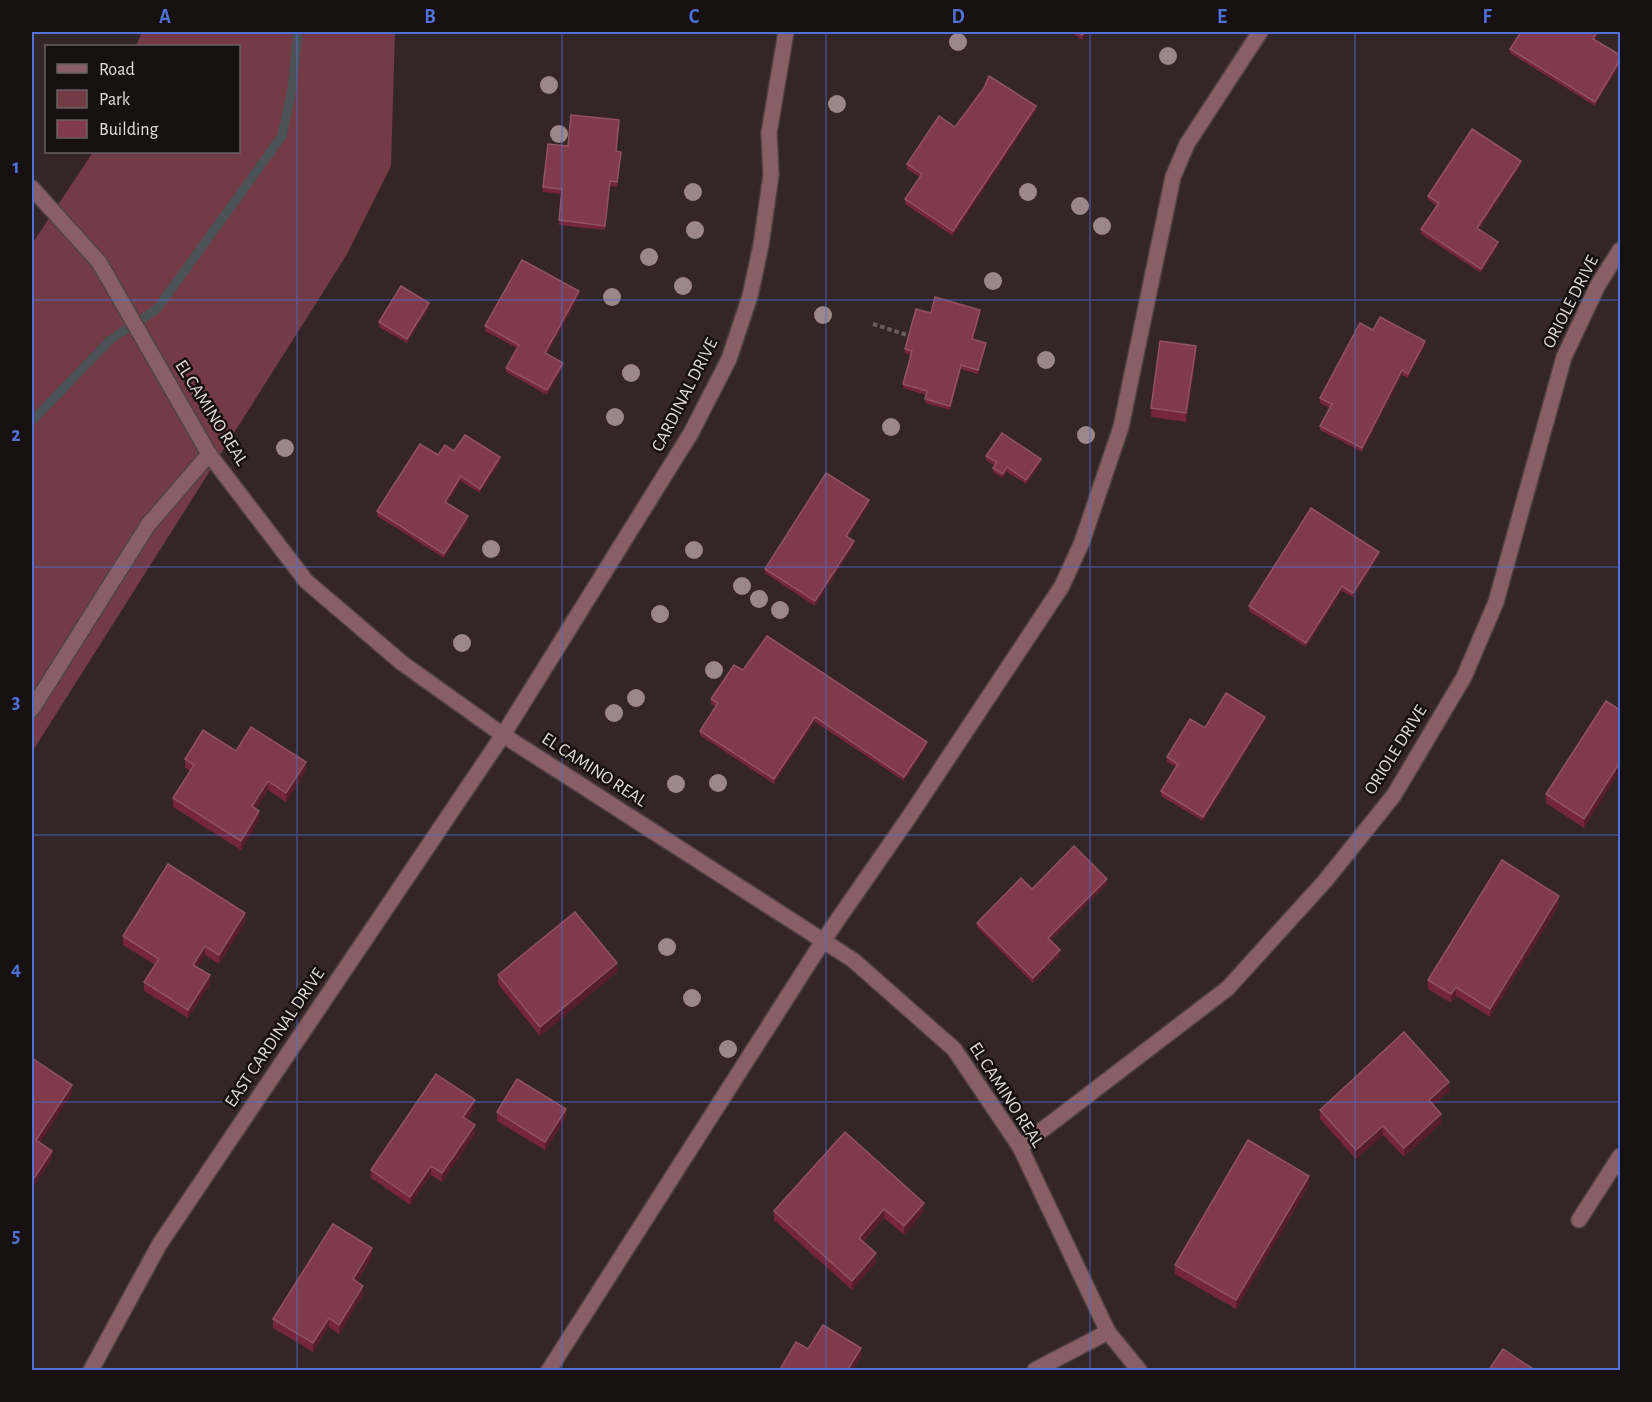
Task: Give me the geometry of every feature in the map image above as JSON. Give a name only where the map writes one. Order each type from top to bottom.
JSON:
[{"type":"street","name":"CARDINAL DRIVE","points":[[503,735],[690,433],[729,359],[750,296],[761,245],[771,175],[769,133],[786,32]]},
{"type":"street","points":[[549,1371],[823,941],[912,814],[1062,586],[1082,542],[1121,426],[1173,177],[1187,144],[1260,32]]},
{"type":"street","name":"EL CAMINO REAL","points":[[32,188],[99,262],[209,454],[306,581],[402,663],[503,735],[853,960],[954,1049],[1020,1147],[1108,1332],[1139,1371]]},
{"type":"street","name":"ORIOLE DRIVE","points":[[1020,1147],[1228,988],[1325,881],[1394,795],[1464,677],[1496,603],[1564,357],[1598,285],[1620,250]]},
{"type":"street","points":[[32,709],[148,525],[209,454]]},
{"type":"street","name":"EAST CARDINAL DRIVE","points":[[91,1371],[159,1245],[503,735]]},
{"type":"street","points":[[1579,1220],[1620,1156]]},
{"type":"street","points":[[1035,1371],[1108,1332]]},
{"type":"path","points":[[873,324],[910,336]]},
{"type":"green space","points":[[142,32],[395,32],[391,166],[346,256],[32,752],[32,244],[92,153],[240,153],[240,45],[136,45]]},
{"type":"building","points":[[1521,32],[1597,32],[1593,39],[1620,55],[1620,60],[1595,102],[1510,49]]},
{"type":"building","points":[[989,76],[1036,106],[953,231],[905,199],[922,174],[907,164],[939,116],[955,127],[984,88]]},
{"type":"building","points":[[571,115],[619,120],[616,151],[621,152],[617,182],[610,181],[605,226],[559,220],[562,189],[543,187],[548,144],[568,146]]},
{"type":"building","points":[[1472,129],[1521,161],[1477,228],[1498,242],[1481,269],[1421,229],[1439,203],[1428,196]]},
{"type":"building","points":[[522,260],[579,291],[545,353],[563,363],[547,390],[506,368],[519,345],[485,326]]},
{"type":"building","points":[[401,286],[429,303],[407,339],[379,322]]},
{"type":"building","points":[[935,297],[980,310],[972,339],[986,343],[978,370],[961,365],[950,406],[925,399],[927,391],[903,384],[912,351],[905,349],[916,309],[931,313]]},
{"type":"building","points":[[1380,317],[1425,341],[1408,374],[1402,370],[1362,448],[1320,426],[1332,404],[1320,398],[1360,323],[1373,330]]},
{"type":"building","points":[[1160,341],[1196,346],[1186,413],[1151,408]]},
{"type":"building","points":[[1002,433],[1041,459],[1026,480],[1007,467],[1003,474],[993,468],[997,462],[986,456]]},
{"type":"building","points":[[465,435],[500,457],[480,489],[461,476],[445,502],[468,516],[444,554],[377,511],[420,444],[438,455],[445,445],[454,451]]},
{"type":"building","points":[[826,473],[869,500],[846,536],[854,541],[815,601],[765,569]]},
{"type":"building","points":[[1311,508],[1379,552],[1353,593],[1342,586],[1306,643],[1249,606]]},
{"type":"building","points":[[767,636],[927,742],[904,777],[815,717],[774,779],[700,731],[718,703],[711,699],[734,665],[743,670]]},
{"type":"building","points":[[1226,693],[1265,717],[1203,817],[1161,791],[1178,764],[1167,757],[1190,719],[1205,728]]},
{"type":"building","points":[[1606,701],[1620,710],[1620,762],[1584,819],[1546,794]]},
{"type":"building","points":[[251,727],[306,762],[286,793],[268,781],[252,806],[259,811],[241,841],[173,798],[194,765],[185,759],[203,730],[236,751]]},
{"type":"building","points":[[1074,846],[1107,879],[1048,938],[1060,950],[1033,978],[977,923],[1021,878],[1032,889]]},
{"type":"building","points":[[1502,860],[1559,896],[1490,1009],[1456,987],[1451,994],[1428,980]]},
{"type":"building","points":[[168,864],[245,913],[219,955],[205,946],[193,965],[210,975],[188,1010],[144,982],[159,959],[123,936]]},
{"type":"building","points":[[575,912],[617,963],[540,1027],[498,975]]},
{"type":"building","points":[[1404,1032],[1449,1082],[1429,1100],[1441,1114],[1404,1148],[1383,1126],[1356,1150],[1320,1110]]},
{"type":"building","points":[[32,1058],[72,1085],[36,1140],[52,1151],[32,1181]]},
{"type":"building","points":[[436,1074],[475,1100],[463,1117],[475,1125],[442,1173],[431,1166],[410,1197],[371,1170]]},
{"type":"building","points":[[517,1079],[566,1109],[545,1142],[497,1112]]},
{"type":"building","points":[[845,1132],[924,1203],[904,1226],[884,1209],[859,1238],[876,1253],[852,1281],[774,1211]]},
{"type":"building","points":[[1248,1140],[1309,1176],[1236,1300],[1175,1265]]},
{"type":"building","points":[[333,1224],[372,1248],[353,1279],[363,1286],[339,1325],[329,1318],[313,1343],[273,1319]]},
{"type":"building","points":[[823,1325],[861,1348],[847,1371],[779,1371],[796,1342],[808,1349]]},
{"type":"building","points":[[1503,1349],[1536,1371],[1488,1371]]},
{"type":"waterway","points":[[32,421],[110,340],[157,309],[282,136],[292,89],[298,32]]}]
